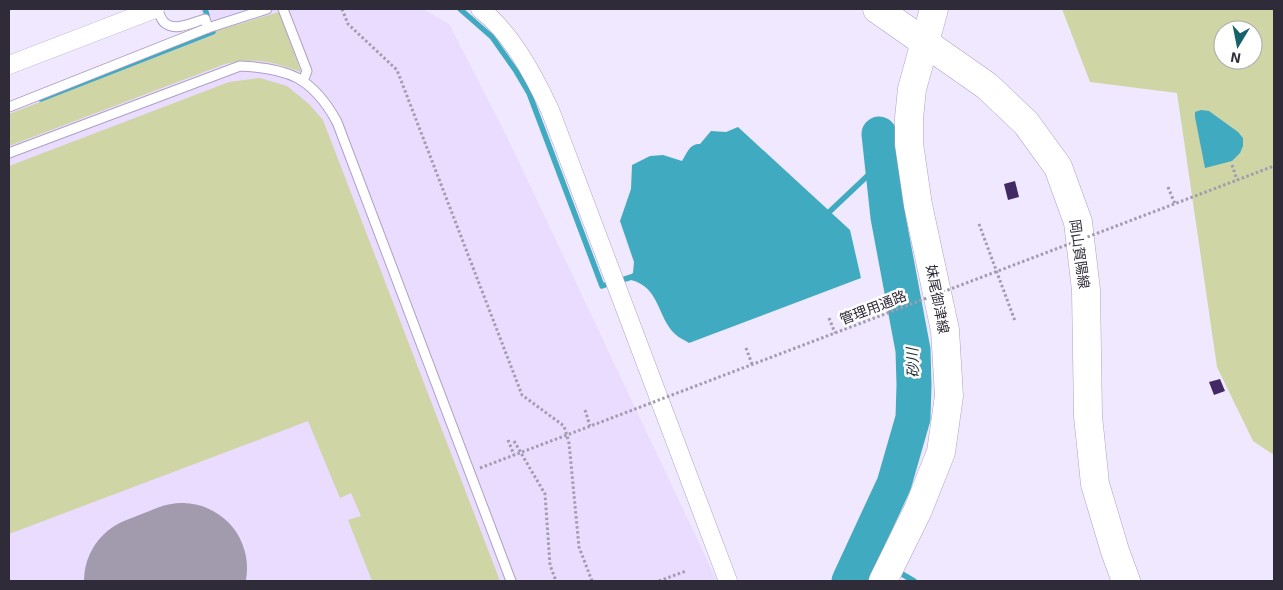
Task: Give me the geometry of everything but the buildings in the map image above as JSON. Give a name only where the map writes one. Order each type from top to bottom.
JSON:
[{"type":"main road","name":"岡山賀陽線","points":[[877,9],[986,86],[1026,123],[1058,167],[1078,222],[1086,290],[1088,416],[1095,484],[1126,581]]},
{"type":"main road","name":"妹尾御津線","points":[[883,581],[918,510],[941,452],[949,396],[945,330],[918,205],[908,144],[912,89],[934,9]]},
{"type":"street","points":[[9,65],[156,9]]},
{"type":"street","points":[[480,9],[501,28],[518,52],[534,77],[550,110],[728,581]]},
{"type":"lane","points":[[156,9],[163,23],[170,26],[178,27],[205,19],[208,28]]},
{"type":"lane","points":[[9,107],[208,28],[267,9]]},
{"type":"lane","points":[[283,9],[307,71],[303,81]]},
{"type":"lane","points":[[9,153],[240,66],[266,67],[290,74],[303,81],[326,102],[338,122],[511,581]]},
{"type":"path","points":[[342,9],[348,24],[397,70],[522,395],[564,426],[569,443],[579,547],[592,581]]},
{"type":"path","points":[[1232,165],[1237,180]]},
{"type":"path","name":"管理用通路","points":[[480,468],[1274,166]]},
{"type":"path","points":[[1168,187],[1174,204]]},
{"type":"path","points":[[979,224],[1015,321]]},
{"type":"path","points":[[886,299],[890,312]]},
{"type":"path","points":[[829,318],[835,333]]},
{"type":"path","points":[[746,348],[752,364]]},
{"type":"path","points":[[585,410],[590,426]]},
{"type":"path","points":[[508,440],[514,455]]},
{"type":"path","points":[[514,441],[545,494],[550,565],[556,581]]},
{"type":"path","points":[[659,581],[686,571]]},
{"type":"shaded area","points":[[200,9],[423,9],[449,24],[508,139],[717,581],[9,581],[9,103],[203,25]]},
{"type":"green space","points":[[1062,9],[1274,9],[1274,455],[1253,441],[1217,367],[1177,93],[1090,82]]},
{"type":"green space","points":[[279,12],[301,72],[255,61],[225,64],[9,146],[9,114],[216,34],[216,31]]},
{"type":"green space","points":[[260,78],[287,86],[309,104],[323,120],[500,581],[372,581],[348,520],[361,516],[351,493],[340,498],[308,421],[9,534],[9,166],[229,82]]},
{"type":"water","points":[[1201,110],[1209,111],[1238,132],[1243,138],[1243,146],[1240,153],[1232,161],[1205,168],[1195,117],[1195,112]]},
{"type":"water","points":[[738,127],[850,230],[861,278],[689,343],[669,327],[648,289],[631,280],[630,276],[633,273],[634,262],[620,221],[631,189],[632,165],[650,156],[663,155],[682,161],[691,147],[700,144],[711,131],[726,132]]},
{"type":"waterway","points":[[205,9],[207,15]]},
{"type":"waterway","points":[[460,9],[492,37],[529,93],[602,286],[605,285]]},
{"type":"waterway","points":[[41,99],[213,32],[212,29]]},
{"type":"waterway","name":"砂川","points":[[849,581],[894,484],[913,418],[913,350],[888,217],[879,134]]},
{"type":"waterway","points":[[825,216],[881,163]]},
{"type":"waterway","points":[[625,279],[638,275]]},
{"type":"waterway","name":"砂川","points":[[863,552],[869,555]]},
{"type":"waterway","points":[[902,574],[914,581]]},
{"type":"runway","points":[[149,581],[182,568]]}]
